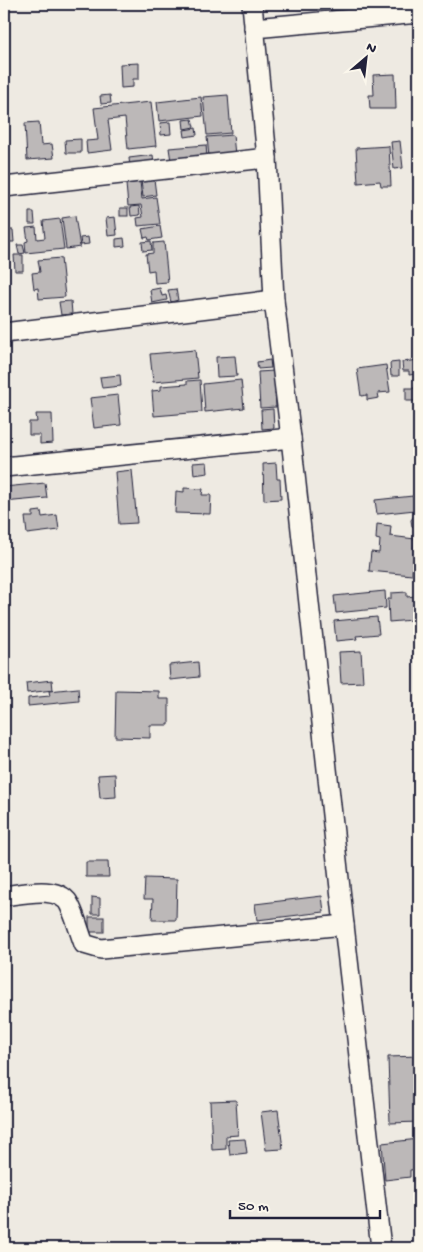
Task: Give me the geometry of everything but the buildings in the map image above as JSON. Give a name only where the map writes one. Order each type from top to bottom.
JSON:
[{"type":"street","points":[[252,4],[266,158],[274,300],[381,1248]]},
{"type":"street","points":[[254,28],[419,13]]},
{"type":"street","points":[[4,187],[266,158]]},
{"type":"street","points":[[4,333],[274,300]]},
{"type":"street","points":[[4,467],[291,438]]},
{"type":"street","points":[[4,896],[43,892],[62,896],[70,904],[84,944],[101,949],[344,925]]}]
